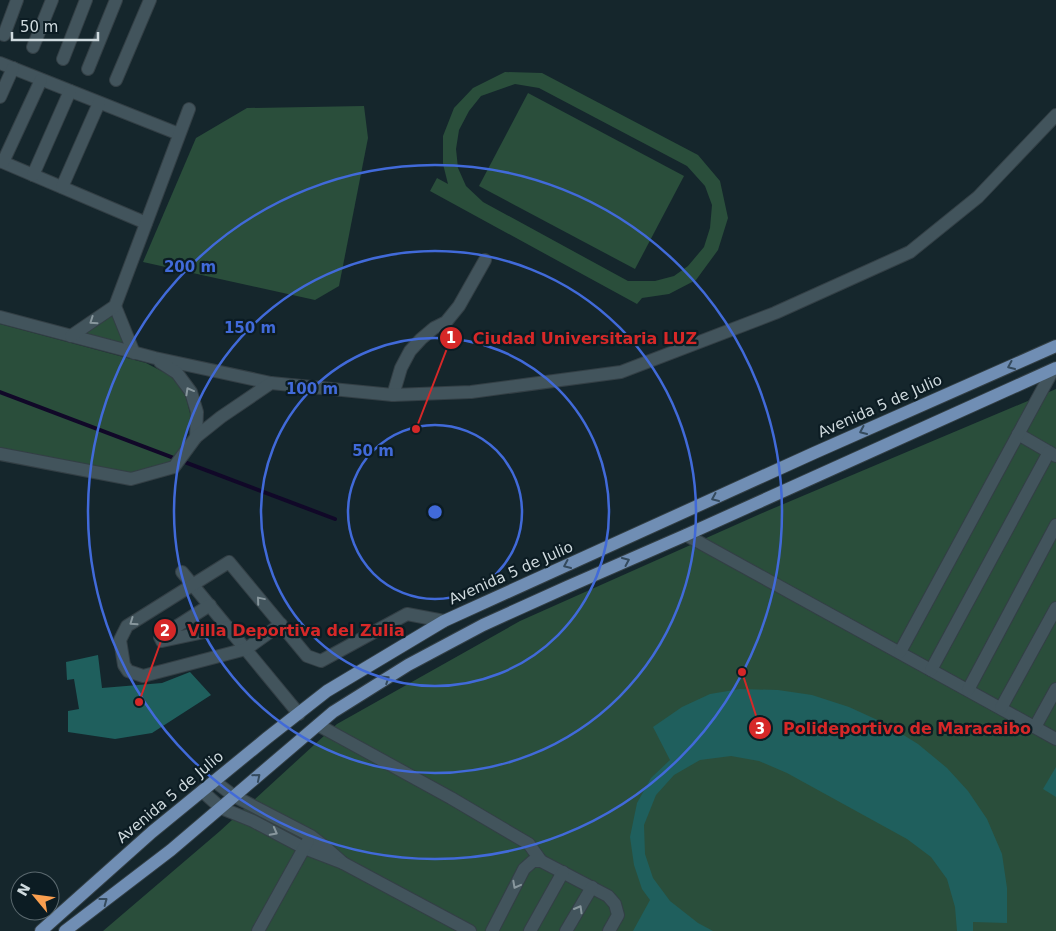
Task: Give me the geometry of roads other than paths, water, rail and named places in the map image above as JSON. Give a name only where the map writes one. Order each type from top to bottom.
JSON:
[{"type":"main road","name":"Avenida 5 de Julio","points":[[41,931],[152,832],[328,691],[444,621],[1056,346]]},
{"type":"main road","points":[[65,931],[172,850],[333,712],[408,665],[483,625],[1054,369]]},
{"type":"main road","points":[[679,514],[686,535]]},
{"type":"lane","points":[[4,35],[17,0]]},
{"type":"lane","points":[[33,47],[52,0]]},
{"type":"lane","points":[[63,59],[86,0]]},
{"type":"lane","points":[[88,69],[116,0]]},
{"type":"lane","points":[[116,80],[150,0]]},
{"type":"lane","points":[[0,63],[179,134]]},
{"type":"lane","points":[[0,97],[13,68]]},
{"type":"lane","points":[[41,80],[2,162],[146,223]]},
{"type":"lane","points":[[33,175],[70,91]]},
{"type":"lane","points":[[62,187],[99,103]]},
{"type":"lane","points":[[71,336],[115,306],[188,109]]},
{"type":"lane","points":[[0,317],[134,353],[271,383],[393,395],[471,392],[621,372],[774,313],[910,252],[978,197],[1055,117]]},
{"type":"lane","points":[[393,395],[401,368],[410,351],[434,328],[446,322],[459,306],[485,260]]},
{"type":"lane","points":[[115,306],[134,353]]},
{"type":"lane","points":[[155,358],[177,373],[191,392],[197,412],[196,437]]},
{"type":"lane","points":[[900,652],[1054,369]]},
{"type":"lane","points":[[0,454],[131,479],[174,467],[196,437],[221,417],[271,383]]},
{"type":"lane","points":[[932,670],[1052,454],[1018,434]]},
{"type":"lane","points":[[968,690],[1056,525]]},
{"type":"lane","points":[[686,535],[1056,738]]},
{"type":"lane","points":[[280,624],[246,649],[143,676],[128,671],[124,665],[120,640],[127,626],[229,562],[307,656],[321,661],[407,614],[444,621]]},
{"type":"lane","points":[[182,572],[299,714]]},
{"type":"lane","points":[[210,605],[160,637],[162,641],[228,627]]},
{"type":"lane","points":[[1001,708],[1056,608]]},
{"type":"lane","points":[[1035,727],[1056,689]]},
{"type":"lane","points":[[318,725],[451,798],[529,844],[541,861]]},
{"type":"lane","points":[[214,781],[234,796],[310,836],[343,863]]},
{"type":"lane","points":[[202,791],[221,808],[252,821],[304,848],[343,863],[452,927],[470,931]]},
{"type":"lane","points":[[258,931],[310,836]]},
{"type":"lane","points":[[492,931],[524,869],[533,861],[541,861],[608,896],[615,904],[618,915],[609,931]]},
{"type":"lane","points":[[530,931],[563,872]]},
{"type":"lane","points":[[566,931],[592,887]]},
{"type":"waterway","points":[[0,392],[335,519]]},
{"type":"place","name":"Ciudad Universitaria LUZ","points":[[416,429]]},
{"type":"place","name":"Polideportivo de Maracaibo","points":[[742,672]]},
{"type":"place","name":"Villa Deportiva del Zulia","points":[[139,702]]}]
